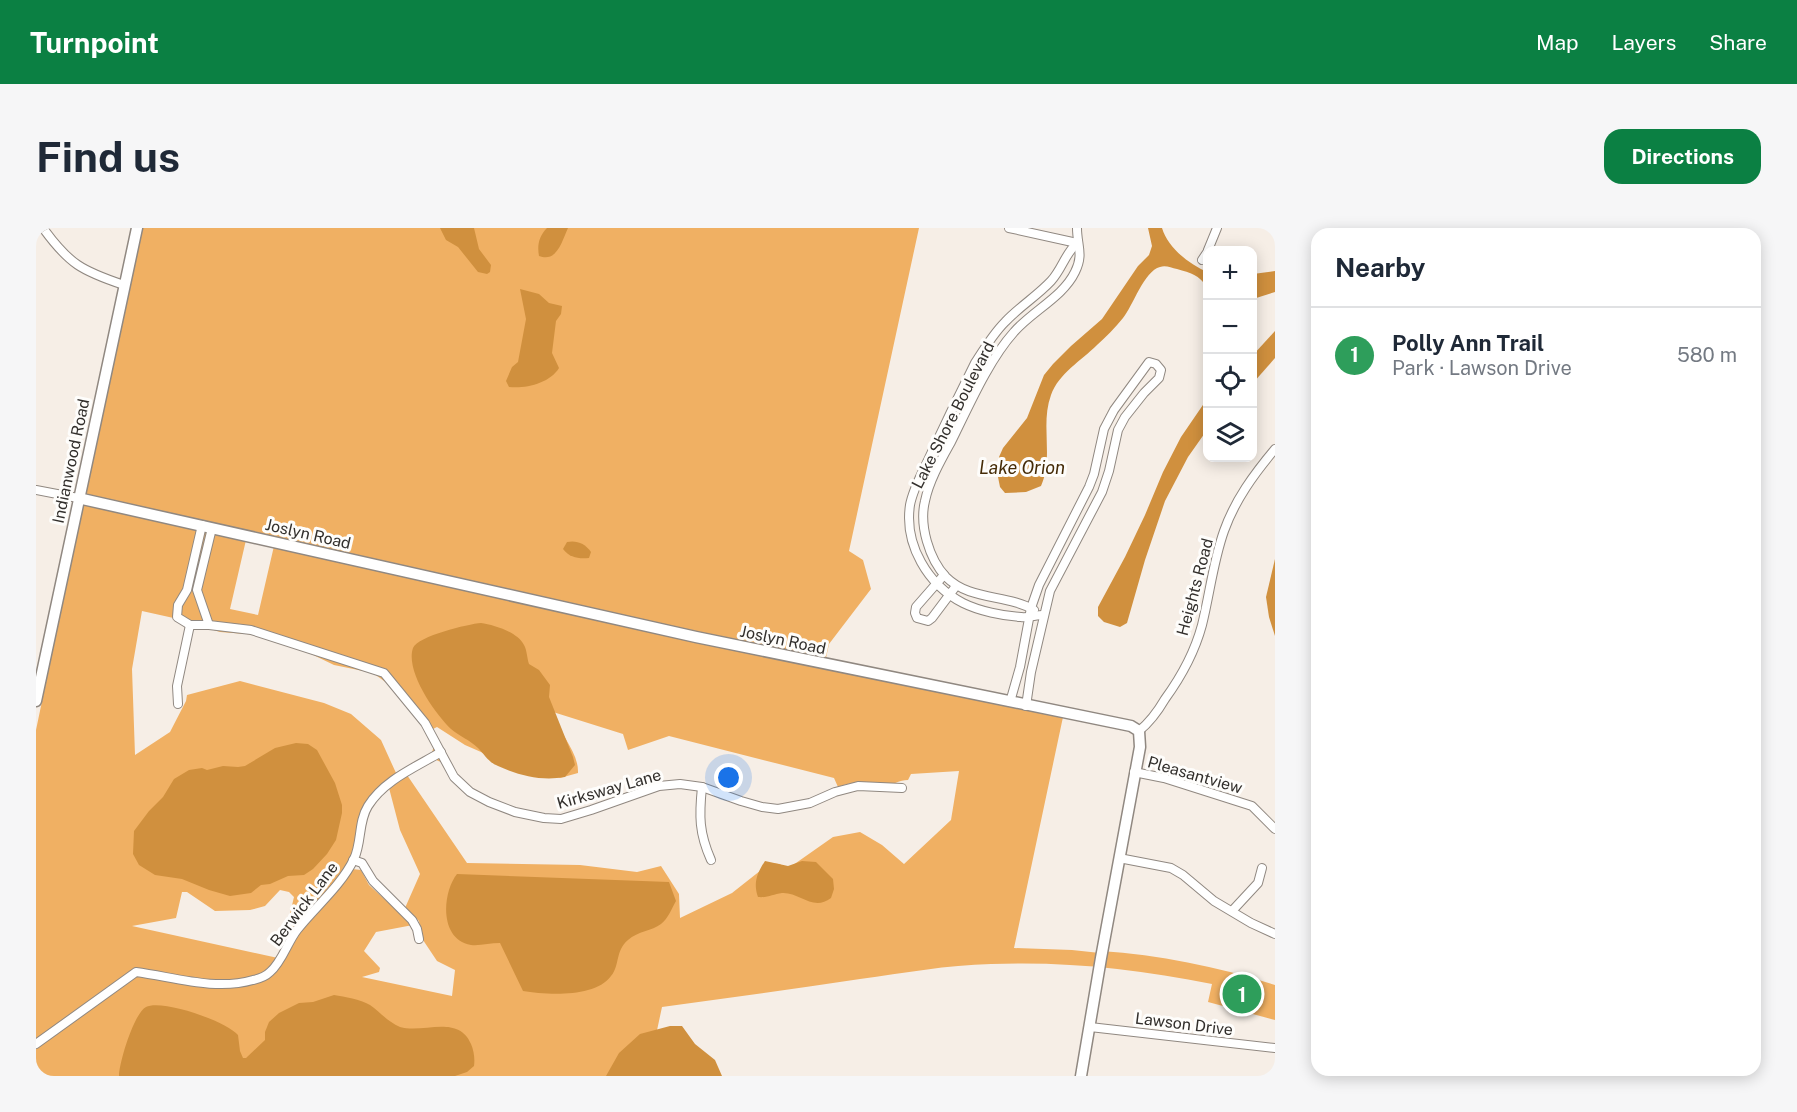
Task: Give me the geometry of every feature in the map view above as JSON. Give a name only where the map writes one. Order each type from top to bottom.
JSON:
[{"type":"street","points":[[43,228],[53,242],[76,265],[100,277],[124,285]]},
{"type":"street","name":"Indianwood Road","points":[[36,701],[136,228]]},
{"type":"street","points":[[1009,228],[1077,243]]},
{"type":"street","name":"Lake Shore Boulevard","points":[[1043,615],[1031,612],[1026,605],[988,597],[956,586],[944,575],[928,548],[924,530],[925,500],[998,352],[1014,331],[1061,289],[1074,274],[1081,258],[1077,243],[1077,228]]},
{"type":"street","points":[[1210,246],[1217,228]]},
{"type":"street","name":"Lake Shore Boulevard","points":[[1031,612],[1023,618],[984,610],[965,604],[936,583],[923,566],[910,532],[911,504],[915,490],[975,363],[986,345],[1005,322],[1051,280],[1070,249],[1077,243]]},
{"type":"street","points":[[1010,702],[1039,585],[1085,497],[1094,474],[1104,429],[1114,410],[1149,362],[1156,364],[1161,370],[1159,378],[1125,417],[1118,430],[1102,492],[1054,580],[1043,615],[1026,706]]},
{"type":"street","points":[[1134,384],[1144,393]]},
{"type":"street","name":"Heights Road","points":[[1139,731],[1158,710],[1184,668],[1201,626],[1212,570],[1224,530],[1234,507],[1255,474],[1275,449]]},
{"type":"street","points":[[36,490],[78,498]]},
{"type":"street","name":"Joslyn Road","points":[[78,498],[696,637],[1131,726],[1139,731]]},
{"type":"street","points":[[178,704],[177,686],[190,625],[177,617],[178,605],[187,590],[207,527]]},
{"type":"street","points":[[207,527],[197,590],[209,625]]},
{"type":"street","points":[[944,575],[916,607],[917,618],[928,621],[932,618],[956,586]]},
{"type":"street","name":"Kirksway Lane","points":[[190,625],[209,625],[260,632],[384,674],[417,712],[433,735],[454,777],[471,792],[515,813],[561,819],[659,786],[680,784],[702,787],[741,801],[778,809],[803,805],[835,792],[858,786],[902,788]]},
{"type":"street","points":[[1082,1076],[1141,740],[1139,731]]},
{"type":"street","name":"Berwick Lane","points":[[36,1044],[136,972],[214,984],[255,980],[270,973],[296,931],[354,860],[368,806],[389,784],[441,752]]},
{"type":"street","name":"Pleasantview","points":[[1134,771],[1164,778],[1252,806],[1275,829]]},
{"type":"street","points":[[702,787],[699,823],[711,860]]},
{"type":"street","points":[[1119,858],[1171,868],[1214,901],[1275,934]]},
{"type":"street","points":[[354,860],[362,863],[373,881],[411,920],[417,929],[419,939]]},
{"type":"street","points":[[1232,911],[1258,883],[1262,868]]},
{"type":"street","name":"Lawson Drive","points":[[1090,1027],[1275,1048]]},
{"type":"shaded area","points":[[141,228],[919,228],[849,551],[863,560],[871,589],[829,644],[824,667],[1063,717],[1014,948],[1145,955],[1211,967],[1275,985],[1275,1020],[1208,1002],[1212,984],[1129,970],[1019,963],[925,970],[662,1007],[653,1049],[707,1076],[36,1076],[36,730]],"holes":[[[246,540],[274,546],[258,615],[230,609]],[[142,611],[220,632],[258,635],[305,651],[334,665],[373,673],[391,686],[422,724],[434,745],[432,753],[396,773],[381,740],[351,714],[324,703],[240,681],[187,695],[170,732],[135,755],[132,669]],[[553,712],[623,734],[628,750],[669,736],[834,778],[838,787],[858,783],[888,785],[908,780],[911,774],[959,771],[951,820],[904,864],[882,845],[860,832],[833,837],[786,870],[780,864],[770,863],[732,893],[680,918],[679,894],[661,866],[637,872],[580,865],[467,863],[407,775],[434,759],[443,763],[449,760],[433,729],[437,727],[465,745],[497,759],[560,778],[578,773],[572,750]],[[389,788],[400,830],[420,874],[405,908],[419,921],[421,937],[437,961],[455,970],[452,996],[362,977],[379,972],[380,968],[364,951],[376,932],[413,925],[369,885],[361,870],[352,869],[361,849],[365,822],[372,803]],[[280,890],[289,892],[294,897],[288,922],[292,929],[283,942],[278,958],[132,926],[176,918],[182,892],[187,892],[215,911],[250,910],[265,906]]]},
{"type":"water","points":[[440,228],[474,228],[479,249],[491,265],[490,272],[487,274],[478,272],[458,247],[446,240]]},
{"type":"water","points":[[547,228],[568,228],[555,254],[539,256],[540,237]]},
{"type":"water","name":"Lake Orion","points":[[1148,228],[1162,228],[1174,249],[1193,265],[1203,270],[1203,282],[1194,275],[1164,266],[1149,275],[1120,322],[1059,380],[1055,387],[1048,406],[1047,464],[1041,486],[1026,492],[1005,493],[1000,487],[998,477],[999,457],[1003,448],[1027,418],[1044,375],[1071,346],[1102,319],[1138,266],[1149,255],[1152,246]]},
{"type":"water","points":[[1275,271],[1275,292],[1257,298],[1257,273]]},
{"type":"water","points":[[520,289],[539,294],[549,303],[562,306],[561,314],[556,321],[552,353],[559,368],[550,378],[537,384],[509,387],[506,381],[512,367],[518,362],[526,319]]},
{"type":"water","points":[[1275,331],[1275,358],[1257,378],[1257,354],[1257,351]]},
{"type":"water","points":[[1203,405],[1203,436],[1188,457],[1165,501],[1127,623],[1120,627],[1104,622],[1098,616],[1098,607],[1125,557],[1181,437]]},
{"type":"water","points":[[574,541],[586,546],[591,552],[589,558],[578,558],[569,554],[563,549],[567,542]]},
{"type":"water","points":[[1275,559],[1275,636],[1266,597]]},
{"type":"water","points":[[481,623],[499,627],[517,636],[525,647],[529,664],[539,670],[550,685],[549,697],[575,765],[565,777],[531,777],[495,764],[475,745],[451,729],[423,692],[413,668],[413,648],[433,635]]},
{"type":"water","points":[[296,743],[308,744],[317,750],[335,783],[342,805],[336,840],[313,869],[304,875],[288,876],[270,884],[261,885],[251,893],[230,896],[182,879],[155,875],[139,865],[133,854],[134,831],[163,797],[174,779],[189,770],[245,766],[275,748]]},
{"type":"water","points":[[765,861],[788,866],[802,861],[816,862],[833,879],[834,889],[831,898],[818,903],[782,893],[758,897],[757,878]]},
{"type":"water","points":[[457,874],[669,882],[676,901],[661,924],[636,935],[624,944],[614,972],[604,983],[594,988],[570,993],[523,991],[500,943],[471,945],[461,941],[453,934],[446,915],[446,903],[448,892]]},
{"type":"water","points":[[334,995],[366,1003],[400,1027],[409,1029],[449,1027],[458,1030],[471,1044],[474,1066],[467,1072],[455,1076],[119,1076],[124,1050],[132,1028],[141,1011],[146,1007],[154,1005],[179,1009],[208,1018],[231,1029],[238,1035],[240,1051],[243,1058],[246,1058],[265,1040],[269,1022],[279,1013],[299,1003],[313,1002]]},
{"type":"water","points":[[670,1026],[682,1026],[695,1044],[715,1060],[722,1076],[606,1076],[619,1053],[640,1034]]},
{"type":"place","name":"Polly Ann Trail","points":[[1242,994]]}]
